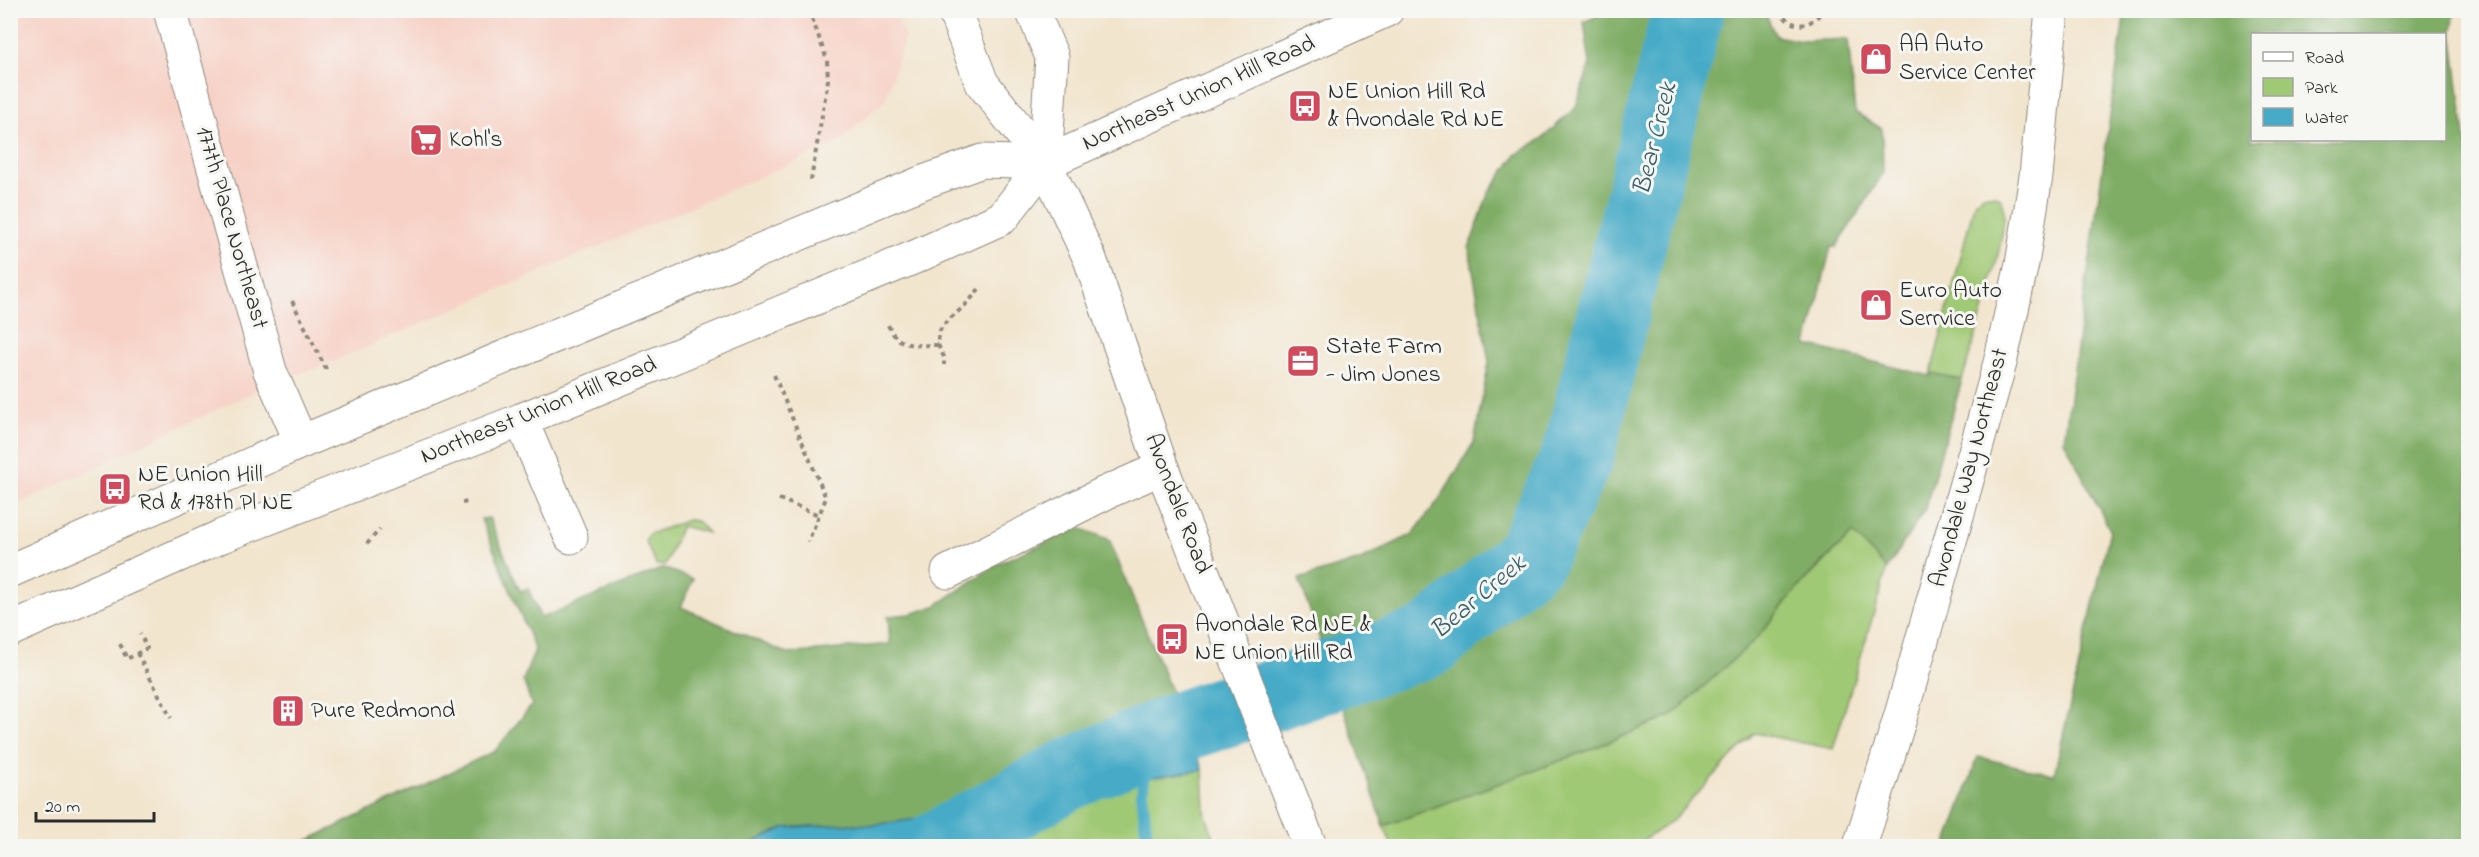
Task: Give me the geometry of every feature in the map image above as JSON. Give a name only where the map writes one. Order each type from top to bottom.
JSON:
[{"type":"main road","name":"177th Place Northeast","points":[[170,10],[270,371],[301,442]]},
{"type":"main road","name":"Avondale Road","points":[[954,10],[982,83],[1045,163],[1090,259],[1162,468],[1310,846]]},
{"type":"main road","points":[[1032,10],[1052,57],[1045,163]]},
{"type":"main road","name":"Northeast Union Hill Road","points":[[10,571],[301,442],[935,177],[982,161],[1045,163],[1387,10]]},
{"type":"main road","name":"Avondale Way Northeast","points":[[1860,846],[1901,715],[2000,363],[2022,264],[2036,176],[2052,10]]},
{"type":"main road","name":"Northeast Union Hill Road","points":[[10,630],[222,536],[521,420],[915,257],[1002,218],[1045,163]]},
{"type":"main road","points":[[521,420],[571,537]]},
{"type":"main road","points":[[948,572],[1105,492],[1162,468]]},
{"type":"path","points":[[808,10],[827,60],[828,80],[811,180]]},
{"type":"path","points":[[1779,10],[1791,24],[1803,26],[1817,20],[1823,10]]},
{"type":"path","points":[[944,365],[944,357],[938,345],[937,335],[943,324],[979,289]]},
{"type":"path","points":[[292,301],[328,373]]},
{"type":"path","points":[[888,325],[893,336],[901,343],[938,345]]},
{"type":"path","points":[[774,375],[826,498],[808,542]]},
{"type":"path","points":[[779,499],[819,515]]},
{"type":"path","points":[[462,503],[468,502]]},
{"type":"path","points":[[367,544],[380,529]]},
{"type":"path","points":[[120,644],[127,659],[147,648],[140,634]]},
{"type":"path","points":[[137,653],[171,718]]},
{"type":"shaded area","points":[[11,11],[895,11],[905,37],[885,100],[838,143],[339,359],[256,391],[11,507]]},
{"type":"green space","points":[[1608,11],[1764,11],[1776,36],[1801,41],[1848,39],[1855,112],[1882,129],[1883,174],[1836,247],[1831,247],[1807,345],[1930,376],[1931,373],[1962,380],[1925,509],[1887,569],[1853,533],[1806,578],[1756,639],[1671,716],[1589,750],[1384,826],[1299,579],[1363,559],[1413,534],[1443,494],[1474,442],[1489,362],[1469,248],[1488,194],[1516,155],[1543,138],[1576,107],[1590,64],[1584,22]]},
{"type":"green space","points":[[2125,11],[2455,11],[2452,31],[2468,145],[2468,846],[1946,846],[1978,757],[2054,775],[2110,530],[2064,440]]},
{"type":"green space","points":[[1984,195],[1995,195],[2001,199],[2004,211],[2002,231],[1990,286],[1962,380],[1931,373],[1975,201]]},
{"type":"green space","points":[[489,518],[520,591],[528,588],[541,618],[663,568],[693,579],[681,607],[788,654],[890,644],[888,616],[911,614],[935,606],[999,563],[1079,528],[1109,539],[1175,701],[1133,724],[1100,725],[1029,782],[1000,787],[939,816],[874,825],[843,824],[784,828],[746,846],[296,846],[495,751],[532,705],[523,680],[535,650],[481,519]]},
{"type":"green space","points":[[688,520],[697,521],[708,533],[681,526],[665,565],[656,565],[645,540],[649,534]]},
{"type":"green space","points":[[1853,533],[1887,569],[1833,749],[1754,733],[1672,821],[1635,846],[1392,846],[1384,826],[1589,750],[1671,716]]},
{"type":"green space","points":[[1203,770],[1205,813],[1217,846],[987,846],[1141,779]]},
{"type":"water","points":[[1175,701],[1203,770],[1141,779],[987,846],[746,846],[784,828],[843,824],[874,825],[939,816],[1000,787],[1029,782],[1100,725],[1133,724]]},
{"type":"waterway","name":"Bear Creek","points":[[938,846],[1068,775],[1180,727],[1430,641],[1531,556],[1578,455],[1688,10]]},
{"type":"waterway","points":[[1146,764],[1142,794],[1148,846]]},
{"type":"place","name":"AA Auto Service Center","points":[[1876,59]]},
{"type":"place","name":"NE Union Hill Rd & Avondale Rd NE","points":[[1305,106]]},
{"type":"place","name":"Kohl's","points":[[426,140]]},
{"type":"place","name":"Euro Auto Serrvice","points":[[1876,305]]},
{"type":"place","name":"State Farm - Jim Jones","points":[[1303,361]]},
{"type":"place","name":"NE Union Hill Rd & 178th Pl NE","points":[[115,489]]},
{"type":"place","name":"Avondale Rd NE & NE Union Hill Rd","points":[[1172,639]]},
{"type":"place","name":"Pure Redmond","points":[[288,711]]}]
